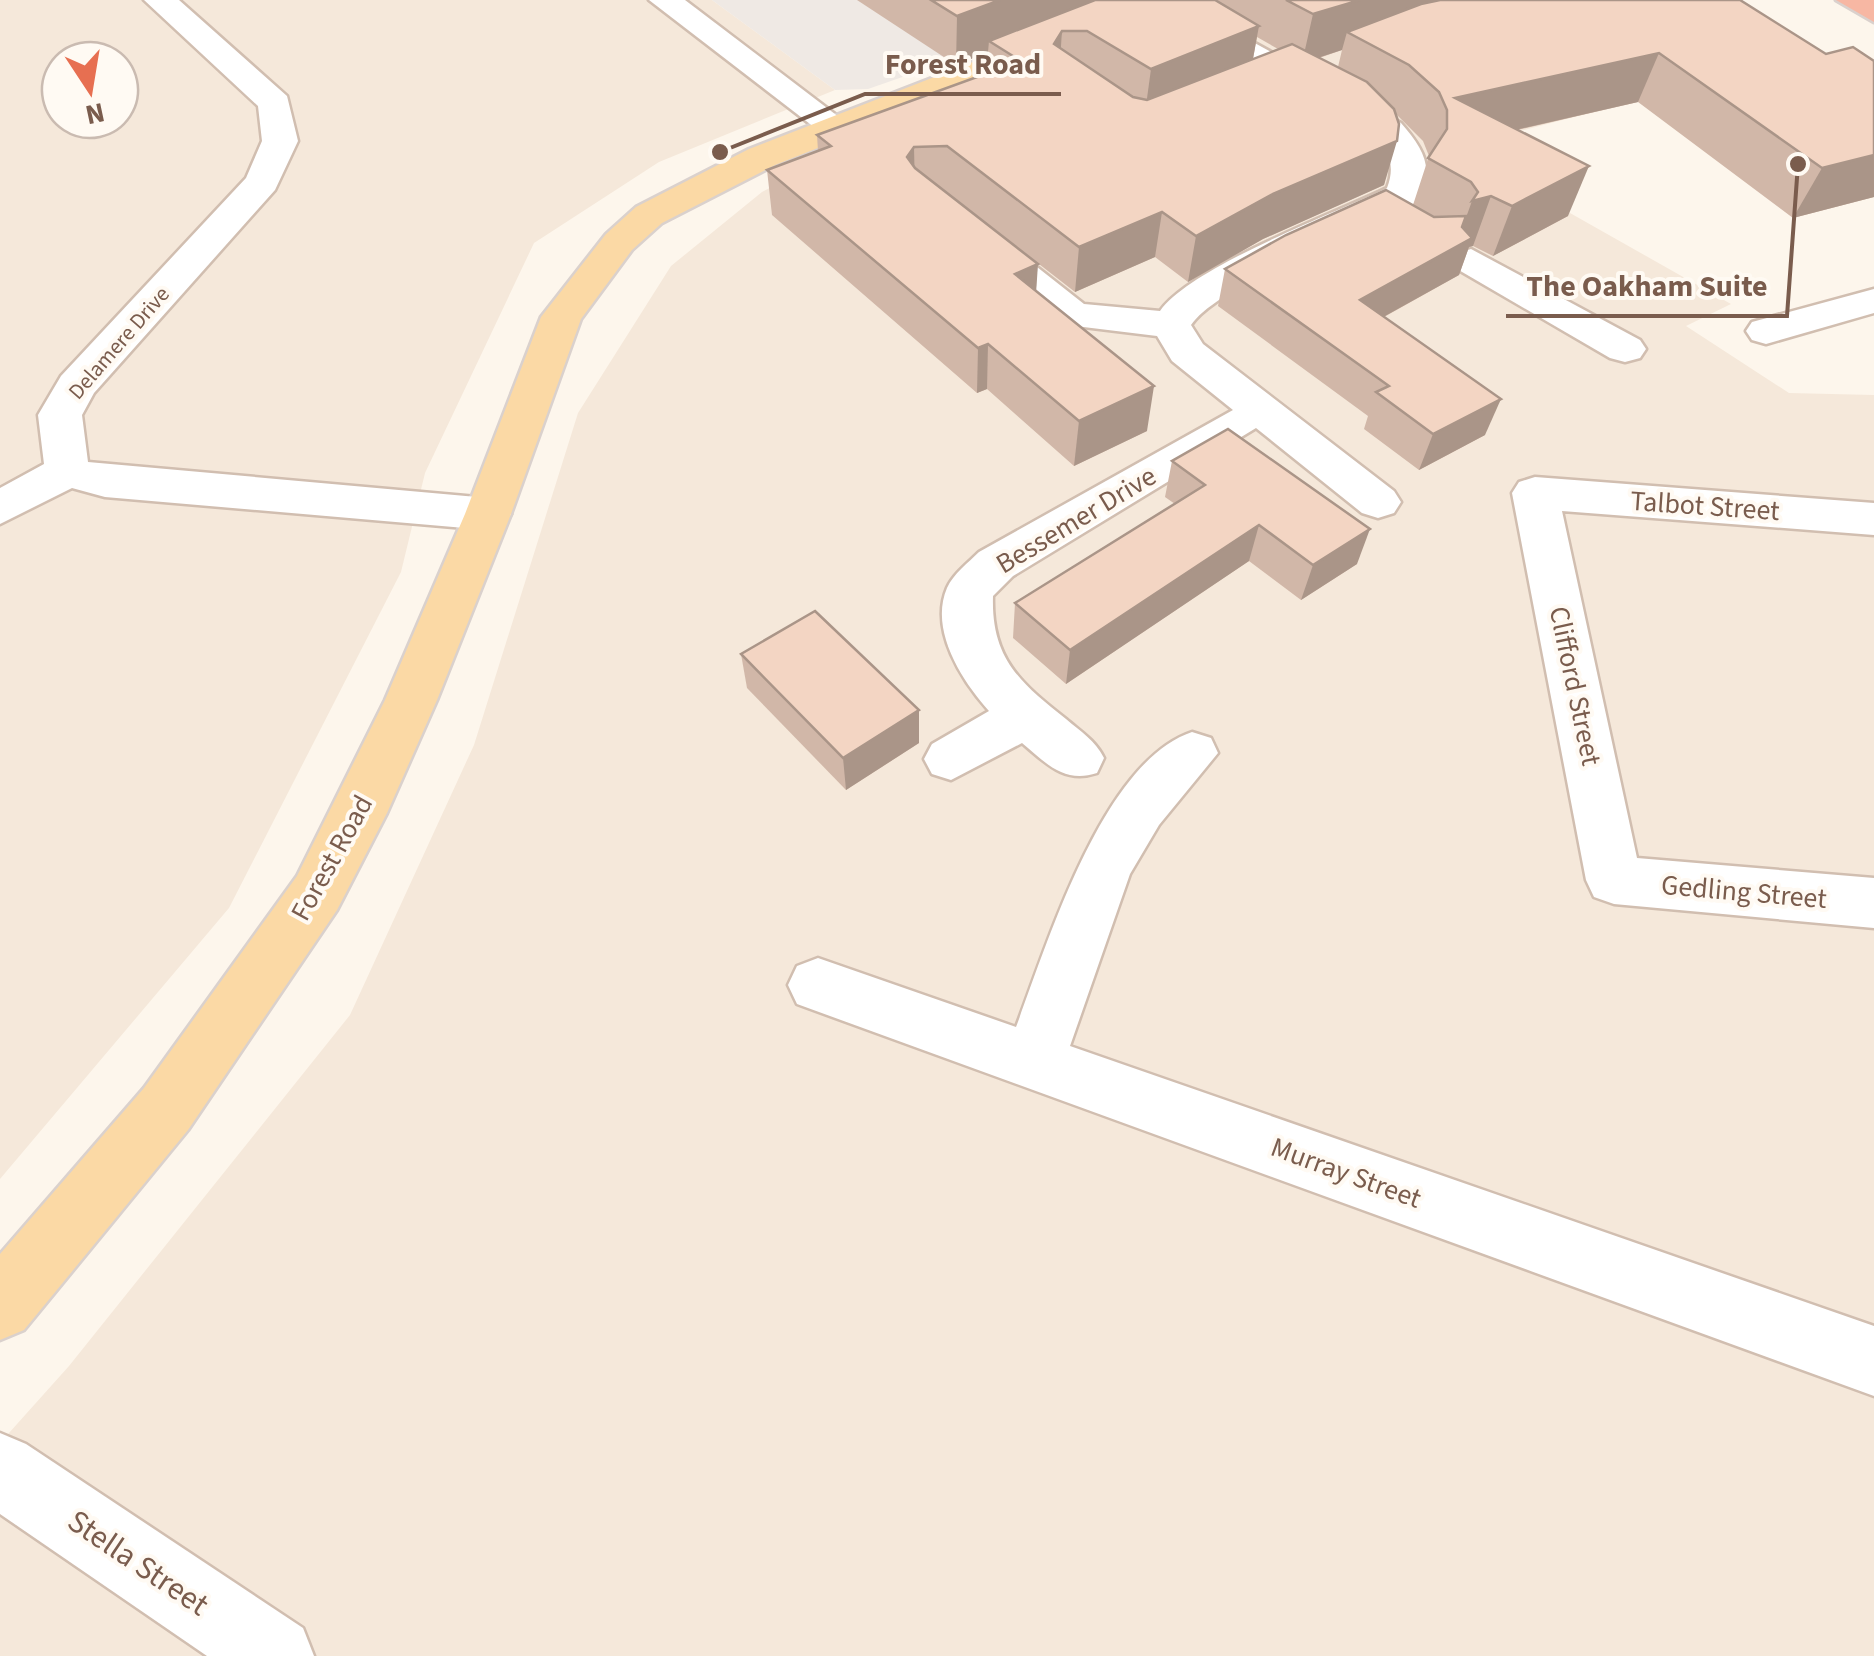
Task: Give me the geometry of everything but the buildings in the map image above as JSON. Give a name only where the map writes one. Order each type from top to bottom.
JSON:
[{"type":"main road","name":"Forest Road","points":[[0,1306],[166,1109],[317,894],[368,797],[488,514],[561,317],[619,242],[649,215],[708,182],[834,127],[1161,0]]},
{"type":"street","name":"Delamere Drive","points":[[67,470],[60,415],[76,386],[262,182],[280,141],[275,103],[160,0]]},
{"type":"street","points":[[664,0],[834,127]]},
{"type":"street","points":[[1161,0],[1307,72],[1389,130],[1411,156],[1412,178],[1402,196],[1217,284],[1184,304],[1171,324]]},
{"type":"street","points":[[1250,86],[1307,72]]},
{"type":"street","points":[[1378,208],[1422,233]]},
{"type":"street","points":[[945,214],[1074,316],[1171,324]]},
{"type":"street","points":[[1471,261],[1625,349]]},
{"type":"street","points":[[1766,331],[1874,301]]},
{"type":"street","points":[[1171,324],[1187,352],[1258,412],[1378,502]]},
{"type":"street","name":"Bessemer Drive","points":[[1078,758],[1024,716],[988,672],[968,633],[970,590],[996,564],[1258,412]]},
{"type":"street","points":[[0,508],[67,470],[105,482],[488,514]]},
{"type":"street","name":"Talbot Street","points":[[1535,493],[1874,519]]},
{"type":"street","name":"Clifford Street","points":[[1535,493],[1614,880]]},
{"type":"street","points":[[950,759],[1024,716]]},
{"type":"street","points":[[1034,1062],[1104,867],[1140,809],[1192,753]]},
{"type":"street","name":"Gedling Street","points":[[1614,880],[1874,903]]},
{"type":"street","name":"Murray Street","points":[[818,985],[1874,1360]]},
{"type":"street","name":"Stella Street","points":[[0,1470],[275,1656]]},
{"type":"shaded area","points":[[0,0],[712,0],[835,90],[659,162],[534,243],[425,473],[401,572],[229,908],[0,1179]]},
{"type":"shaded area","points":[[712,0],[1123,0],[868,89],[835,90]]},
{"type":"shaded area","points":[[1222,0],[1808,56],[1455,148],[1731,304],[1686,326],[1789,393],[1874,395],[1874,1656],[0,1656],[0,1443],[69,1366],[350,1015],[474,745],[578,413],[671,266],[762,192],[884,127]]},
{"type":"place","name":"Forest Road","points":[[720,152]]},
{"type":"place","name":"The Oakham Suite","points":[[1798,164]]}]
